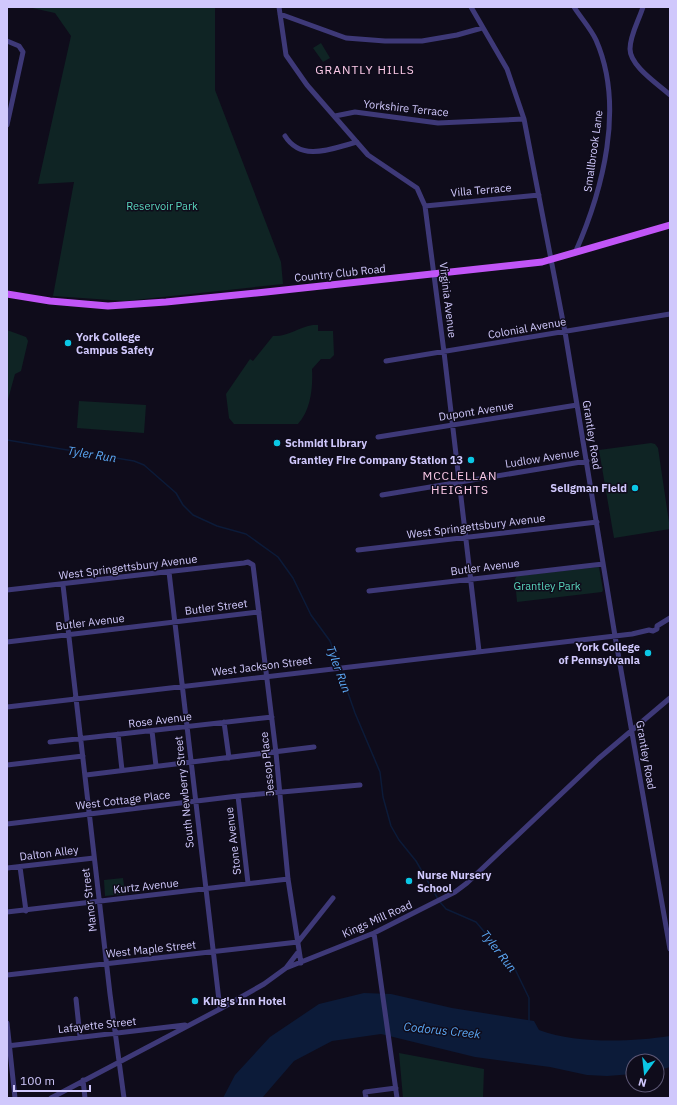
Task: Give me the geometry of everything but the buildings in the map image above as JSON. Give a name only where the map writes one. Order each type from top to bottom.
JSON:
[{"type":"main road","name":"Country Club Road","points":[[7,294],[78,304],[137,305],[435,274],[552,260],[670,225]]},
{"type":"street","name":"Virginia Avenue","points":[[279,7],[286,55],[307,85],[368,155],[417,188],[425,206],[435,274],[479,651]]},
{"type":"street","name":"Grantley Road","points":[[472,7],[482,28],[507,69],[524,119],[565,332],[615,636],[670,949]]},
{"type":"street","name":"Smallbrook Lane","points":[[574,7],[596,40],[607,78],[610,102],[607,138],[596,203],[575,253]]},
{"type":"street","points":[[643,7],[630,48],[632,56],[640,69],[670,95]]},
{"type":"street","points":[[280,14],[346,38],[385,41],[422,41],[457,35],[482,28]]},
{"type":"street","points":[[7,42],[19,46],[23,52],[7,125]]},
{"type":"street","name":"Yorkshire Terrace","points":[[335,116],[355,112],[438,123],[524,119]]},
{"type":"street","points":[[285,136],[297,149],[317,153],[357,142]]},
{"type":"street","name":"Villa Terrace","points":[[425,206],[539,195]]},
{"type":"street","name":"Colonial Avenue","points":[[386,361],[670,314]]},
{"type":"street","name":"Dupont Avenue","points":[[378,437],[577,405]]},
{"type":"street","name":"Ludlow Avenue","points":[[382,495],[586,461]]},
{"type":"street","name":"West Springettsbury Avenue","points":[[358,550],[597,522]]},
{"type":"street","name":"West Springettsbury Avenue","points":[[7,590],[63,585],[244,563],[251,564]]},
{"type":"street","name":"Jessop Place","points":[[251,564],[254,568],[276,753],[288,879],[301,963]]},
{"type":"street","name":"Butler Avenue","points":[[369,591],[604,564]]},
{"type":"street","name":"South Newberry Street","points":[[169,572],[212,952],[220,1009]]},
{"type":"street","name":"Manor Street","points":[[63,585],[86,775],[99,901],[124,1098]]},
{"type":"street","name":"Butler Street","points":[[175,622],[259,612]]},
{"type":"street","name":"West Jackson Street","points":[[7,707],[615,636],[649,630],[650,626],[657,626],[670,618]]},
{"type":"street","name":"Butler Avenue","points":[[7,642],[175,622]]},
{"type":"street","name":"Kings Mill Road","points":[[51,1098],[120,1060],[220,1009],[264,984],[286,968],[374,933],[441,900],[467,883],[598,759],[670,698]]},
{"type":"street","name":"Rose Avenue","points":[[50,742],[272,717]]},
{"type":"street","points":[[224,722],[229,758]]},
{"type":"street","points":[[152,731],[156,766]]},
{"type":"street","points":[[118,734],[122,770]]},
{"type":"street","points":[[86,775],[276,753],[314,747]]},
{"type":"street","points":[[7,765],[83,756]]},
{"type":"street","name":"West Cottage Place","points":[[7,824],[238,796],[360,784]]},
{"type":"street","name":"Stone Avenue","points":[[238,796],[248,883]]},
{"type":"street","name":"Dalton Alley","points":[[7,868],[94,858]]},
{"type":"street","points":[[20,867],[26,911]]},
{"type":"street","name":"Kurtz Avenue","points":[[7,912],[26,911],[288,879]]},
{"type":"street","points":[[298,942],[332,898]]},
{"type":"street","points":[[374,933],[397,1098]]},
{"type":"street","name":"West Maple Street","points":[[7,974],[298,942]]},
{"type":"street","points":[[286,968],[299,951]]},
{"type":"street","points":[[76,999],[80,1037]]},
{"type":"street","points":[[7,1023],[8,1046],[15,1098]]},
{"type":"street","name":"Lafayette Street","points":[[8,1046],[189,1025]]},
{"type":"street","points":[[83,1080],[85,1098]]},
{"type":"street","points":[[366,1098],[365,1092],[396,1088]]},
{"type":"green space","name":"Reservoir Park","points":[[28,7],[215,7],[215,90],[281,262],[283,284],[125,301],[53,296],[74,182],[38,184],[71,36],[55,13]]},
{"type":"green space","points":[[321,43],[330,58],[323,62],[313,48]]},
{"type":"green space","points":[[313,325],[318,325],[318,331],[333,331],[334,355],[330,359],[321,359],[312,369],[310,398],[306,412],[298,424],[234,424],[229,418],[226,394],[250,359],[253,361],[273,336],[284,335]]},
{"type":"green space","points":[[7,330],[26,337],[28,341],[21,371],[15,374],[7,403]]},
{"type":"green space","points":[[79,401],[146,405],[144,433],[77,428]]},
{"type":"green space","name":"Seligman Field","points":[[651,443],[655,444],[658,448],[670,529],[614,538],[599,450]]},
{"type":"green space","name":"Grantley Park","points":[[599,567],[603,590],[602,592],[517,602],[515,579],[517,576]]},
{"type":"green space","points":[[123,878],[125,894],[105,896],[104,880]]},
{"type":"green space","points":[[399,1053],[484,1069],[483,1098],[403,1098]]},
{"type":"water","name":"Codorus Creek","points":[[364,993],[391,994],[452,1008],[534,1021],[539,1030],[570,1038],[587,1040],[638,1040],[670,1036],[670,1067],[665,1069],[665,1053],[625,1053],[625,1075],[607,1076],[587,1075],[550,1067],[475,1057],[381,1034],[332,1041],[294,1061],[262,1098],[223,1098],[235,1075],[270,1037],[319,1004]]},
{"type":"waterway","name":"Tyler Run","points":[[7,440],[134,461],[144,465],[176,493],[183,505],[193,515],[217,526],[246,534],[278,557],[293,578],[311,615],[330,641],[339,666]]},
{"type":"waterway","name":"Tyler Run","points":[[340,670],[355,713],[380,772],[383,797],[391,826],[399,840],[416,861],[438,899]]},
{"type":"waterway","name":"Tyler Run","points":[[440,902],[446,909],[476,922],[514,967],[529,998],[529,1022]]},
{"type":"place","name":"York College Campus Safety","points":[[68,343]]},
{"type":"place","name":"Schmidt Library","points":[[277,443]]},
{"type":"place","name":"Grantley Fire Company Station 13","points":[[471,460]]},
{"type":"place","name":"Seligman Field","points":[[635,488]]},
{"type":"place","name":"York College of Pennsylvania","points":[[648,653]]},
{"type":"place","name":"Nurse Nursery School","points":[[409,881]]},
{"type":"place","name":"King's Inn Hotel","points":[[195,1001]]},
{"type":"district","name":"GRANTLY HILLS","points":[[365,69]]},
{"type":"district","name":"MCCLELLAN HEIGHTS","points":[[460,482]]}]
